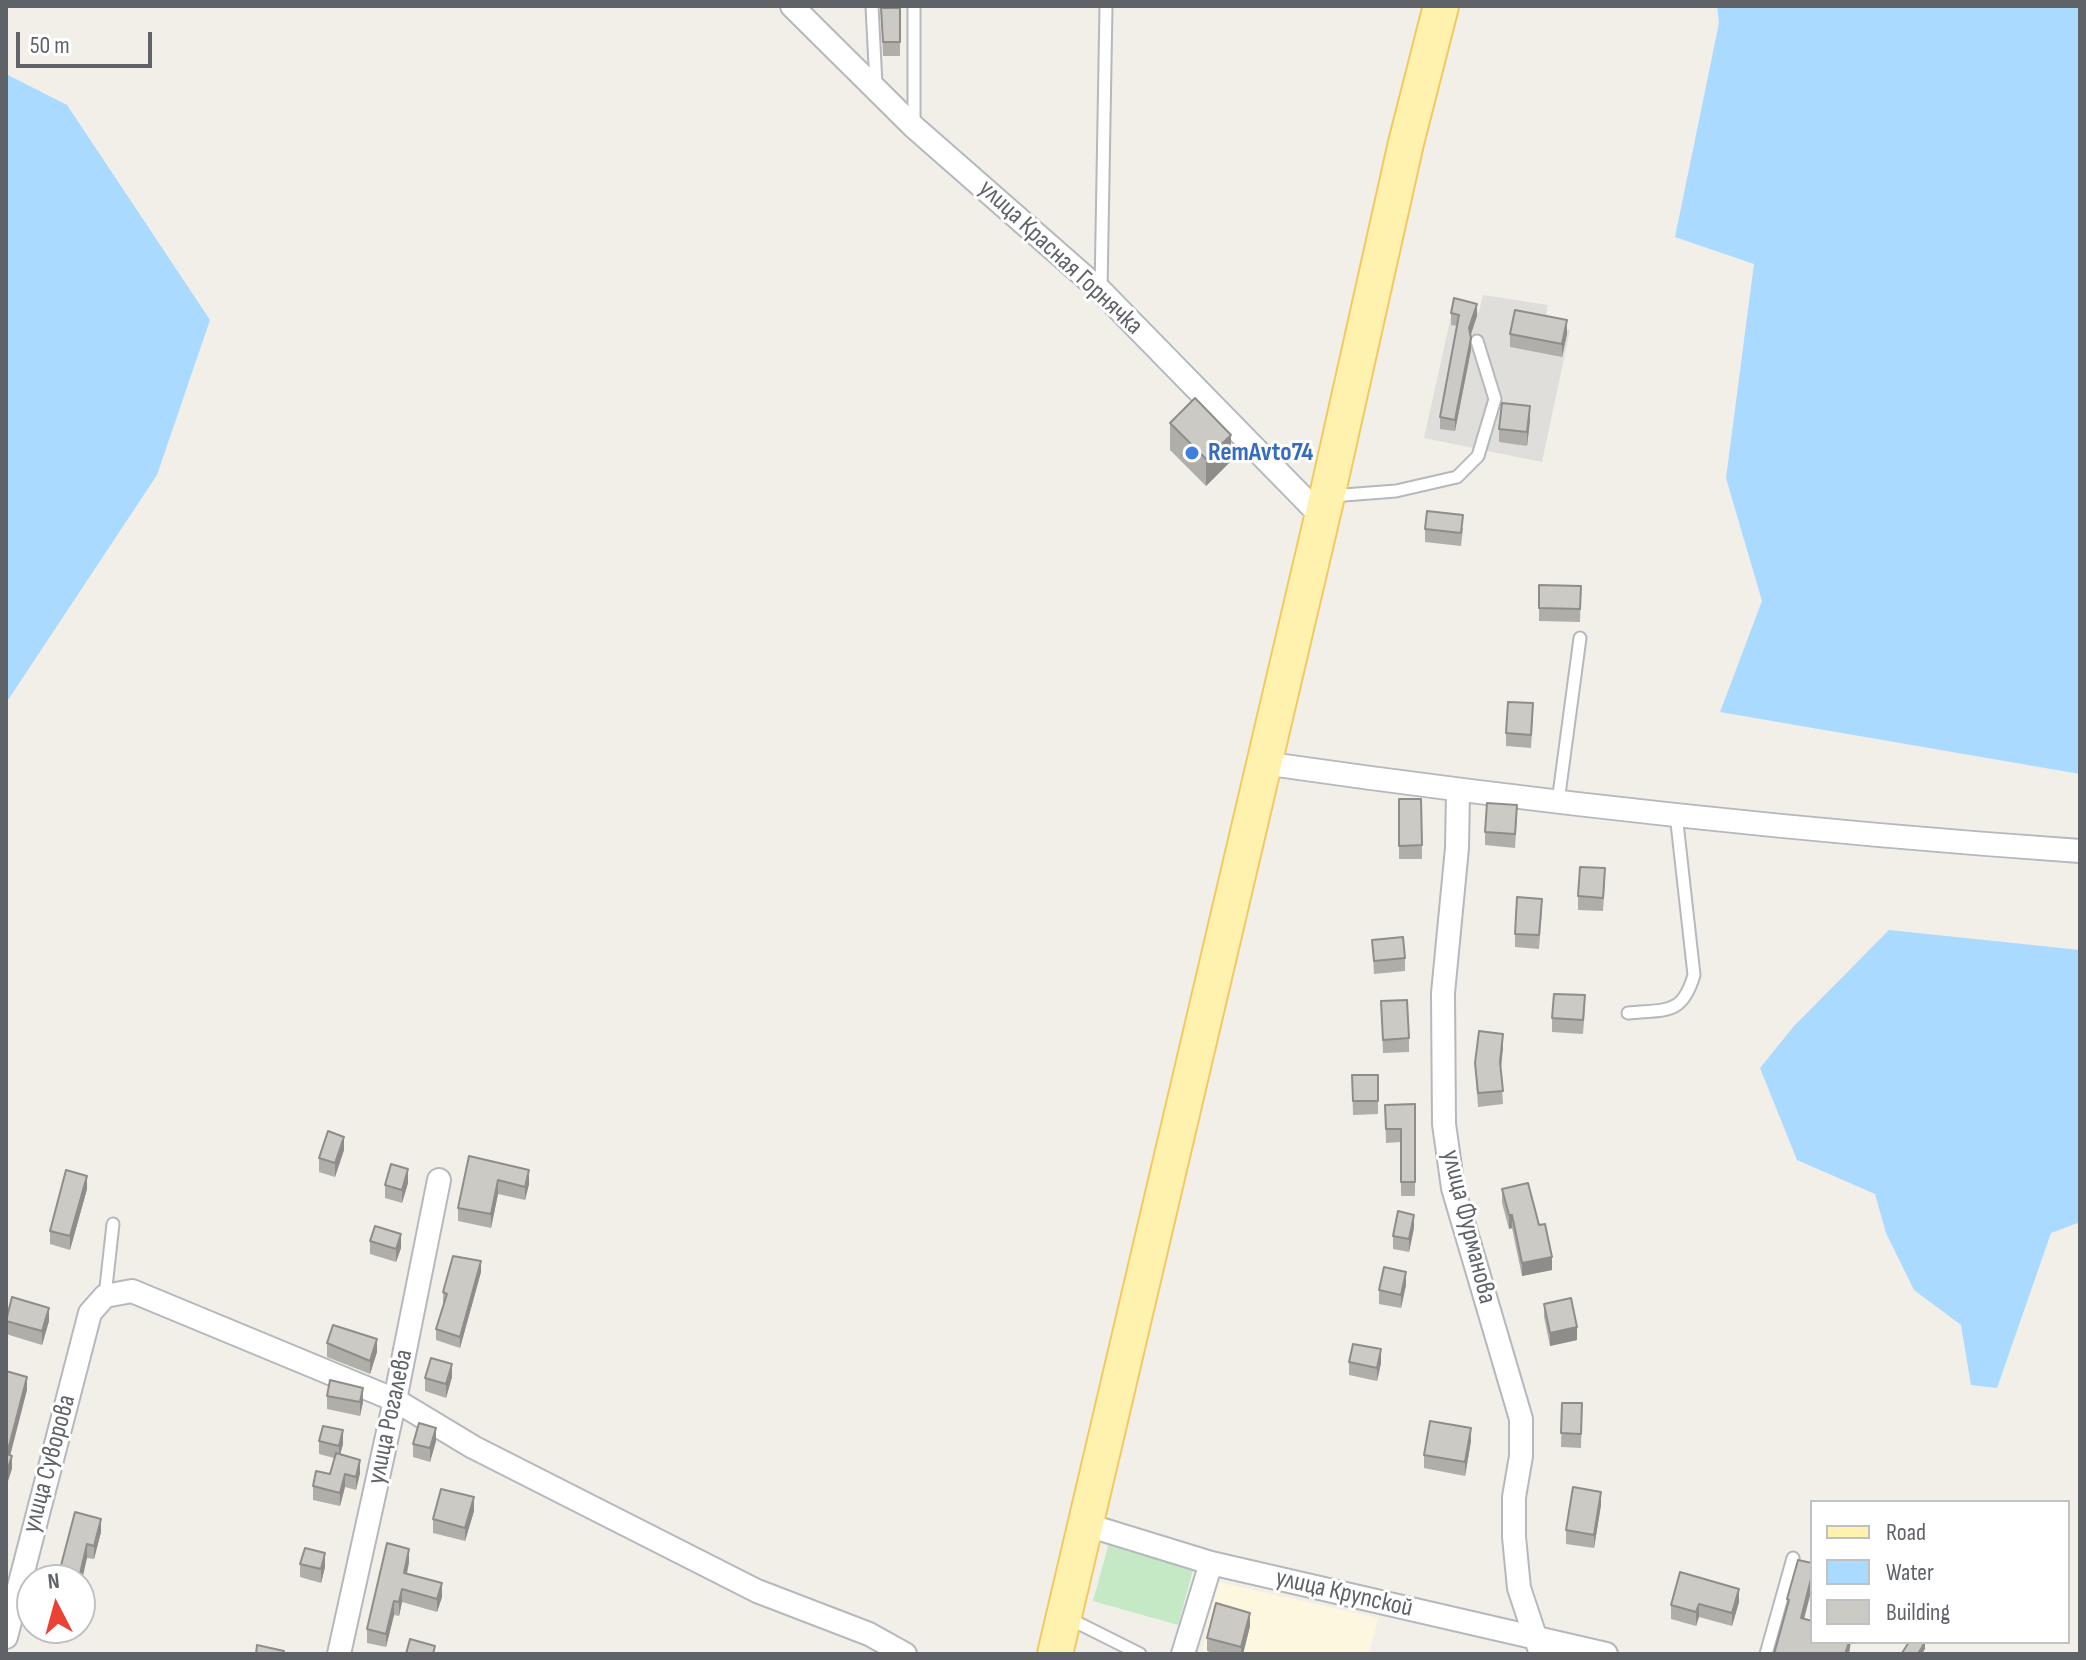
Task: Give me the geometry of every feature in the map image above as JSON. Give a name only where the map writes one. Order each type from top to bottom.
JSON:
[{"type":"main road","points":[[1055,1654],[1441,6]]},
{"type":"street","name":"улица Красная Горнячка","points":[[792,6],[914,127],[1101,291],[1324,506]]},
{"type":"street","points":[[1263,763],[1558,802],[1935,841],[2080,851]]},
{"type":"street","name":"улица Фурманова","points":[[1458,791],[1457,848],[1443,993],[1444,1124],[1453,1188],[1521,1419],[1514,1537],[1519,1588],[1538,1646]]},
{"type":"street","name":"улица Рогалева","points":[[339,1654],[439,1180]]},
{"type":"street","points":[[105,1296],[132,1291],[395,1400],[473,1447],[757,1591],[869,1634],[905,1654]]},
{"type":"street","name":"улица Суворова","points":[[6,1637],[90,1313],[105,1296]]},
{"type":"street","name":"улица Крупской","points":[[1084,1524],[1211,1563],[1538,1646],[1606,1654]]},
{"type":"street","points":[[1183,1654],[1211,1563]]},
{"type":"lane","points":[[872,6],[876,89]]},
{"type":"lane","points":[[914,6],[914,127]]},
{"type":"lane","points":[[1101,291],[1106,6]]},
{"type":"lane","points":[[1324,506],[1457,477],[1481,449],[1495,399],[1477,341]]},
{"type":"lane","points":[[1558,802],[1580,638]]},
{"type":"lane","points":[[1628,1013],[1672,1009],[1687,997],[1694,975],[1676,814]]},
{"type":"lane","points":[[105,1296],[113,1224]]},
{"type":"lane","points":[[1766,1654],[1793,1558]]},
{"type":"lane","points":[[1064,1615],[1140,1654]]},
{"type":"shaded area","points":[[1483,295],[1548,305],[1544,325],[1570,330],[1542,462],[1424,438],[1453,307],[1479,312]]},
{"type":"shaded area","points":[[1218,1582],[1378,1618],[1369,1654],[1202,1654]]},
{"type":"green space","points":[[1109,1543],[1194,1567],[1178,1625],[1093,1601]]},
{"type":"water","points":[[1717,6],[2080,6],[2080,774],[1720,712],[1762,601],[1726,478],[1754,264],[1675,237],[1719,23]]},
{"type":"water","points":[[6,74],[67,105],[210,320],[157,475],[6,703]]},
{"type":"water","points":[[1889,930],[2080,950],[2080,1222],[2051,1233],[1997,1388],[1971,1385],[1961,1325],[1914,1290],[1886,1233],[1875,1194],[1797,1160],[1760,1068],[1794,1026]]},
{"type":"building","points":[[881,8],[900,8],[900,42],[883,42]]},
{"type":"building","points":[[1454,298],[1477,304],[1469,328],[1471,338],[1455,420],[1440,417],[1459,315],[1451,313]]},
{"type":"building","points":[[1515,310],[1567,320],[1562,344],[1510,334]]},
{"type":"building","points":[[1195,398],[1231,435],[1206,459],[1170,423]]},
{"type":"building","points":[[1502,403],[1530,406],[1527,432],[1499,429]]},
{"type":"building","points":[[1427,511],[1463,515],[1461,533],[1425,529]]},
{"type":"building","points":[[1539,585],[1581,586],[1580,609],[1539,608]]},
{"type":"building","points":[[1508,702],[1533,703],[1531,735],[1506,733]]},
{"type":"building","points":[[1399,799],[1421,799],[1422,845],[1399,846]]},
{"type":"building","points":[[1487,803],[1517,805],[1515,834],[1485,832]]},
{"type":"building","points":[[1580,867],[1605,868],[1603,898],[1578,896]]},
{"type":"building","points":[[1517,897],[1542,899],[1539,935],[1515,934]]},
{"type":"building","points":[[1403,937],[1405,958],[1374,961],[1372,940]]},
{"type":"building","points":[[1554,994],[1585,995],[1583,1020],[1552,1018]]},
{"type":"building","points":[[1407,1000],[1409,1038],[1383,1040],[1381,1001]]},
{"type":"building","points":[[1479,1031],[1503,1034],[1500,1062],[1503,1091],[1478,1093],[1475,1063]]},
{"type":"building","points":[[1352,1075],[1378,1075],[1378,1101],[1353,1101]]},
{"type":"building","points":[[1415,1104],[1415,1182],[1401,1182],[1401,1129],[1386,1129],[1385,1105]]},
{"type":"building","points":[[328,1131],[344,1137],[335,1163],[319,1158]]},
{"type":"building","points":[[469,1156],[529,1170],[525,1187],[498,1180],[491,1214],[458,1208]]},
{"type":"building","points":[[391,1164],[408,1169],[402,1190],[385,1185]]},
{"type":"building","points":[[66,1170],[87,1176],[70,1236],[50,1231]]},
{"type":"building","points":[[1528,1183],[1539,1225],[1545,1224],[1552,1257],[1522,1263],[1512,1215],[1509,1215],[1502,1189]]},
{"type":"building","points":[[1398,1211],[1414,1215],[1409,1239],[1393,1236]]},
{"type":"building","points":[[375,1226],[401,1234],[396,1249],[370,1241]]},
{"type":"building","points":[[453,1256],[481,1261],[460,1337],[436,1329],[447,1294],[443,1292]]},
{"type":"building","points":[[1384,1267],[1406,1272],[1401,1295],[1379,1290]]},
{"type":"building","points":[[12,1297],[49,1308],[42,1331],[6,1321]]},
{"type":"building","points":[[1571,1298],[1577,1327],[1550,1333],[1544,1304]]},
{"type":"building","points":[[333,1325],[377,1339],[370,1361],[327,1343]]},
{"type":"building","points":[[1353,1344],[1381,1349],[1377,1368],[1349,1362]]},
{"type":"building","points":[[431,1358],[452,1364],[446,1384],[425,1378]]},
{"type":"building","points":[[6,1371],[27,1377],[7,1454],[12,1456],[6,1474]]},
{"type":"building","points":[[330,1380],[363,1388],[360,1402],[327,1396]]},
{"type":"building","points":[[1562,1403],[1582,1403],[1581,1434],[1561,1433]]},
{"type":"building","points":[[1430,1421],[1471,1428],[1465,1462],[1424,1455]]},
{"type":"building","points":[[419,1423],[436,1428],[430,1448],[413,1444]]},
{"type":"building","points":[[323,1426],[343,1430],[339,1446],[319,1441]]},
{"type":"building","points":[[336,1453],[360,1460],[356,1477],[345,1474],[340,1493],[313,1486],[316,1471],[330,1474]]},
{"type":"building","points":[[1573,1487],[1601,1492],[1594,1535],[1566,1530]]},
{"type":"building","points":[[441,1489],[474,1497],[465,1528],[433,1519]]},
{"type":"building","points":[[75,1512],[101,1519],[94,1546],[87,1544],[82,1564],[61,1564]]},
{"type":"building","points":[[387,1543],[409,1549],[404,1573],[442,1583],[437,1599],[402,1589],[399,1602],[394,1601],[386,1634],[367,1629]]},
{"type":"building","points":[[305,1548],[325,1553],[321,1569],[300,1564]]},
{"type":"building","points":[[1798,1560],[1810,1563],[1810,1583],[1801,1618],[1810,1620],[1810,1644],[1848,1644],[1845,1654],[1774,1654]]},
{"type":"building","points":[[1680,1572],[1739,1589],[1732,1613],[1699,1604],[1696,1612],[1671,1605]]},
{"type":"building","points":[[1216,1603],[1250,1613],[1241,1647],[1207,1638]]},
{"type":"building","points":[[410,1639],[435,1646],[433,1654],[406,1654]]},
{"type":"building","points":[[1908,1644],[1924,1644],[1918,1654],[1902,1653]]},
{"type":"building","points":[[257,1645],[284,1651],[283,1654],[256,1654]]},
{"type":"place","name":"RemAvto74","points":[[1192,453]]}]
